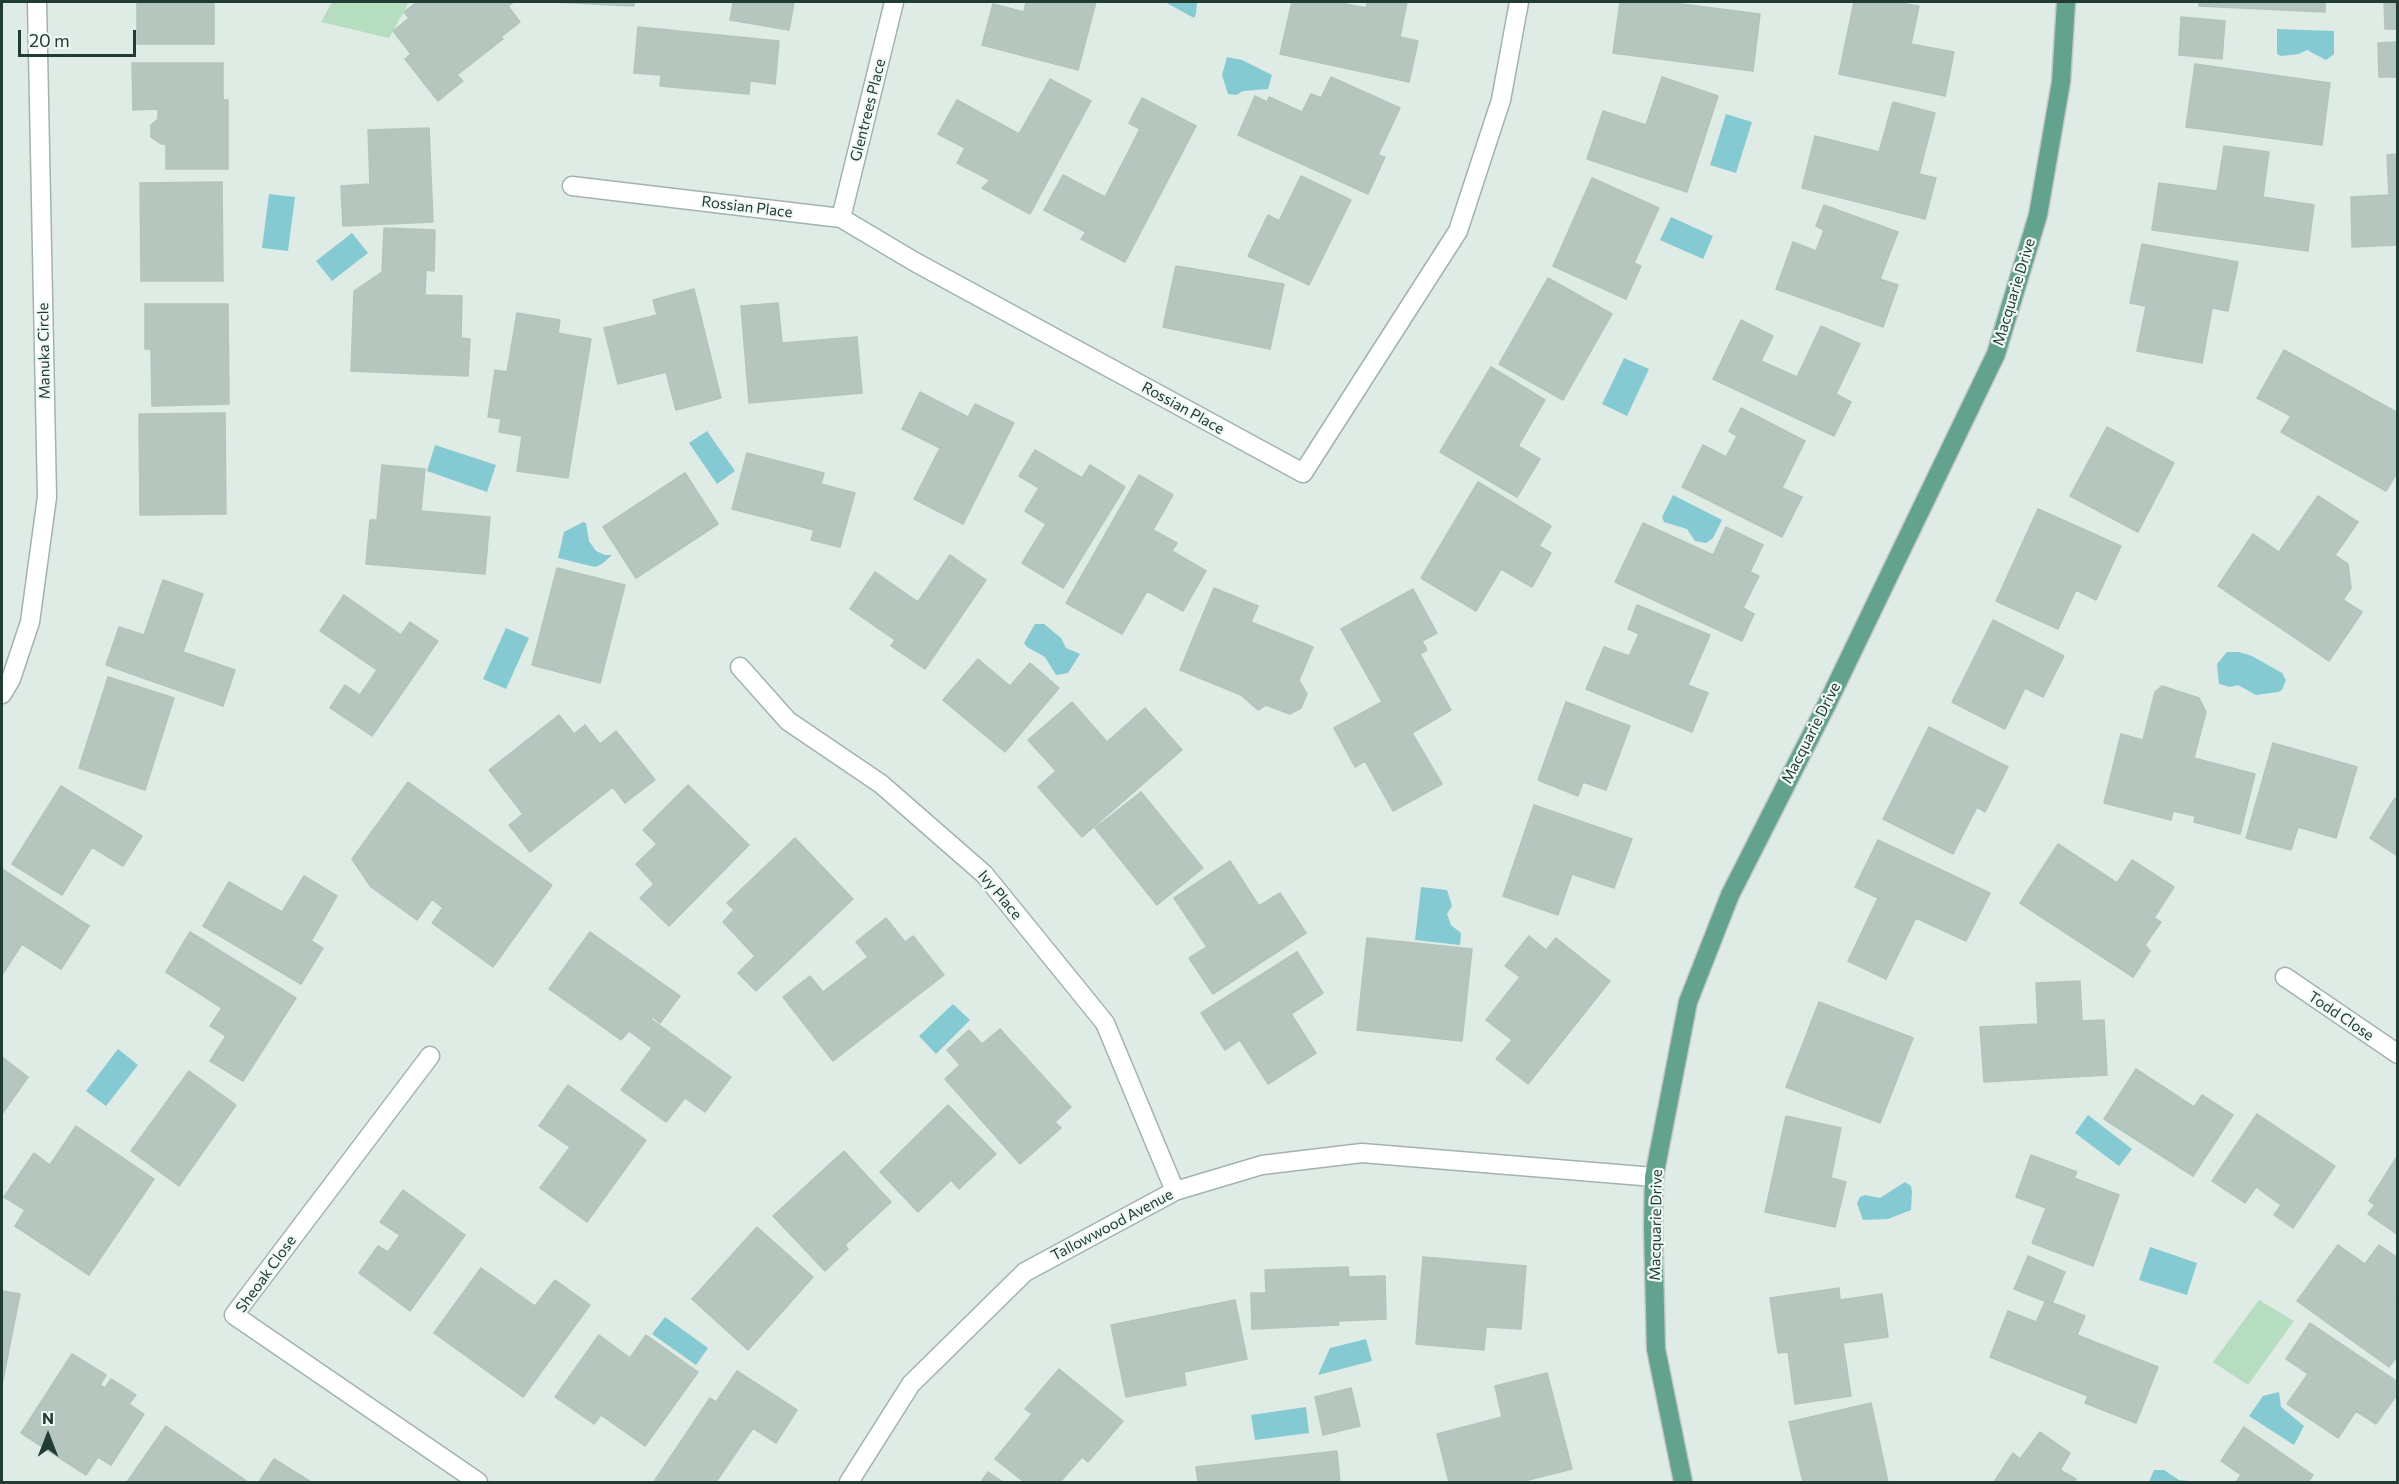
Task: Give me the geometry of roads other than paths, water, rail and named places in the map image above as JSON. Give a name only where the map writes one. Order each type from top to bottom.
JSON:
[{"type":"main road","name":"Macquarie Drive","points":[[1683,1482],[1656,1349],[1653,1226],[1654,1177],[1688,1002],[1730,895],[1827,704],[1996,354],[2038,215],[2061,82],[2066,2]]},
{"type":"street","name":"Manuka Circle","points":[[2,694],[11,679],[30,622],[47,498],[37,2]]},
{"type":"street","name":"Glentrees Place","points":[[842,218],[894,2]]},
{"type":"street","name":"Rossian Place","points":[[572,186],[842,218],[915,262],[1303,473],[1458,231],[1501,100],[1519,2]]},
{"type":"street","name":"Ivy Place","points":[[740,667],[788,721],[881,784],[984,874],[1105,1023],[1175,1191]]},
{"type":"street","name":"Todd Close","points":[[2285,977],[2397,1054]]},
{"type":"street","name":"Sheoak Close","points":[[430,1056],[234,1315],[478,1482]]},
{"type":"street","name":"Tallowwood Avenue","points":[[849,1482],[911,1384],[1025,1272],[1175,1191],[1262,1165],[1362,1153],[1654,1177]]},
{"type":"water","points":[[1165,2],[1197,2],[1196,14],[1194,18]]},
{"type":"water","points":[[2277,29],[2334,31],[2334,54],[2326,60],[2307,50],[2299,54],[2281,56],[2277,54]]},
{"type":"water","points":[[1227,57],[1242,60],[1272,75],[1268,89],[1243,91],[1236,95],[1228,94],[1222,75]]},
{"type":"water","points":[[1726,114],[1752,122],[1736,173],[1710,165]]},
{"type":"water","points":[[269,194],[295,197],[288,251],[262,248]]},
{"type":"water","points":[[1671,217],[1713,236],[1703,259],[1660,240]]},
{"type":"water","points":[[352,233],[368,253],[332,281],[316,261]]},
{"type":"water","points":[[1624,358],[1649,369],[1627,416],[1602,404]]},
{"type":"water","points":[[707,431],[735,471],[717,484],[689,443]]},
{"type":"water","points":[[435,445],[496,465],[487,492],[427,471]]},
{"type":"water","points":[[1673,495],[1722,520],[1713,538],[1706,543],[1695,541],[1687,529],[1664,522],[1662,517]]},
{"type":"water","points":[[583,522],[586,523],[589,541],[596,551],[612,555],[595,567],[558,558],[564,532]]},
{"type":"water","points":[[1035,624],[1044,624],[1061,638],[1066,648],[1080,654],[1068,673],[1056,675],[1045,657],[1024,643]]},
{"type":"water","points":[[506,628],[529,638],[506,689],[483,679]]},
{"type":"water","points":[[2227,652],[2239,652],[2252,656],[2282,673],[2286,680],[2282,690],[2256,695],[2238,685],[2230,687],[2219,684],[2217,664]]},
{"type":"water","points":[[1421,887],[1447,890],[1452,906],[1447,914],[1451,925],[1461,933],[1460,945],[1415,940]]},
{"type":"water","points":[[953,1004],[970,1020],[936,1054],[919,1036]]},
{"type":"water","points":[[118,1049],[138,1065],[106,1106],[86,1091]]},
{"type":"water","points":[[2088,1115],[2132,1149],[2119,1166],[2075,1133]]},
{"type":"water","points":[[1905,1182],[1911,1186],[1911,1210],[1888,1219],[1863,1220],[1857,1203],[1860,1197],[1865,1195],[1880,1198]]},
{"type":"water","points":[[2150,1247],[2197,1263],[2187,1295],[2139,1280]]},
{"type":"water","points":[[665,1317],[708,1348],[696,1365],[652,1334]]},
{"type":"water","points":[[1366,1339],[1372,1361],[1318,1375],[1330,1348]]},
{"type":"water","points":[[2279,1392],[2281,1407],[2304,1426],[2294,1445],[2249,1416],[2263,1396]]},
{"type":"water","points":[[1306,1407],[1309,1433],[1255,1440],[1251,1415]]},
{"type":"water","points":[[2154,1470],[2164,1470],[2179,1480],[2199,1482],[2149,1482]]}]
